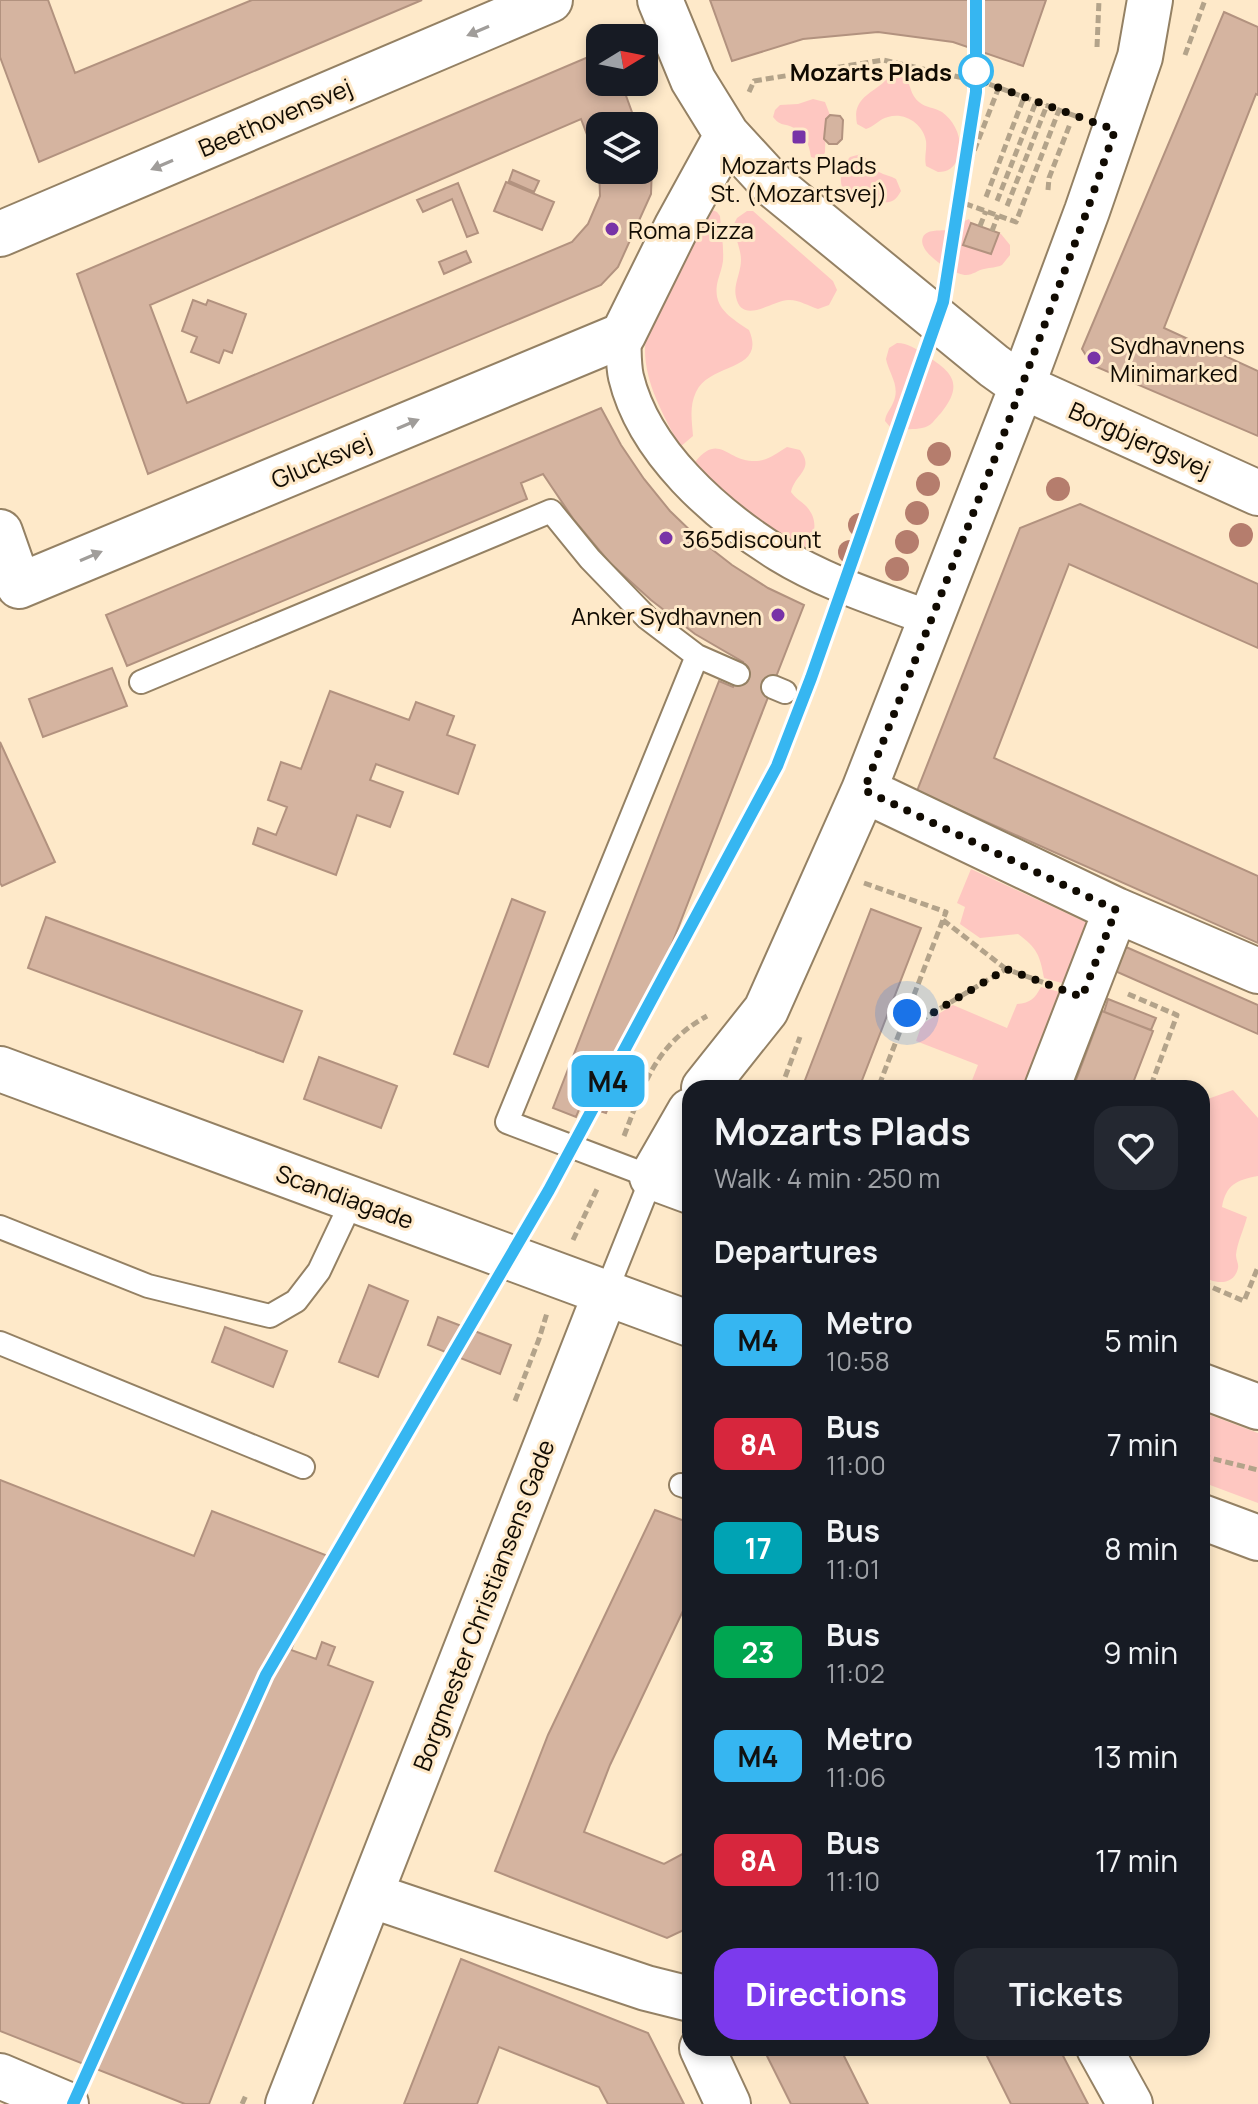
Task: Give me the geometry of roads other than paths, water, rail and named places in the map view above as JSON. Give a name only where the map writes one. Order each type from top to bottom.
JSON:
[{"type":"street","name":"Beethovensvej","points":[[0,234],[550,0]]},
{"type":"street","points":[[660,0],[693,80],[727,135],[773,185],[1022,386]]},
{"type":"street","points":[[710,1080],[766,1010],[864,790],[1087,211],[1140,57],[1150,0]]},
{"type":"street","points":[[727,135],[623,335],[625,375],[636,408],[657,446],[696,489],[739,527],[781,555],[836,583],[932,619]]},
{"type":"street","name":"Glucksvej","points":[[0,532],[19,586],[623,335]]},
{"type":"street","name":"Borgbjergsvej","points":[[1022,386],[1258,493]]},
{"type":"street","points":[[864,790],[1116,910],[1258,971]]},
{"type":"street","points":[[1050,1080],[1116,910]]},
{"type":"street","name":"Scandiagade","points":[[0,1069],[682,1321]]},
{"type":"street","name":"Borgmester Christiansens Gade","points":[[671,1184],[682,1142]]},
{"type":"street","name":"Borgmester Christiansens Gade","points":[[288,2104],[606,1292]]},
{"type":"street","points":[[1210,1389],[1258,1407]]},
{"type":"street","points":[[1210,1520],[1258,1538]]},
{"type":"street","points":[[370,1895],[646,1988],[682,1997]]},
{"type":"street","points":[[706,2056],[728,2104]]},
{"type":"street","points":[[1103,2056],[1130,2104]]},
{"type":"street","points":[[0,2076],[66,2104]]},
{"type":"lane","points":[[141,682],[551,511],[590,559],[647,618],[697,656],[738,674]]},
{"type":"lane","points":[[671,1184],[507,1122],[697,656]]},
{"type":"lane","name":"Borgmester Christiansens Gade","points":[[606,1292],[671,1184]]},
{"type":"lane","points":[[0,1227],[148,1286],[270,1316],[296,1301],[319,1271],[353,1199]]},
{"type":"lane","points":[[0,1343],[303,1467]]},
{"type":"metro line","name":"M4","points":[[73,2104],[266,1675],[549,1190],[777,766],[943,302],[976,92],[976,0]]},
{"type":"place","name":"Mozarts Plads","points":[[976,71]]},
{"type":"place","name":"Mozarts Plads St. (Mozartsvej)","points":[[799,137]]},
{"type":"place","name":"Roma Pizza","points":[[612,229]]},
{"type":"place","name":"Sydhavnens Minimarked","points":[[1094,358]]},
{"type":"place","name":"365discount","points":[[666,538]]},
{"type":"place","name":"Anker Sydhavnen","points":[[778,615]]}]
